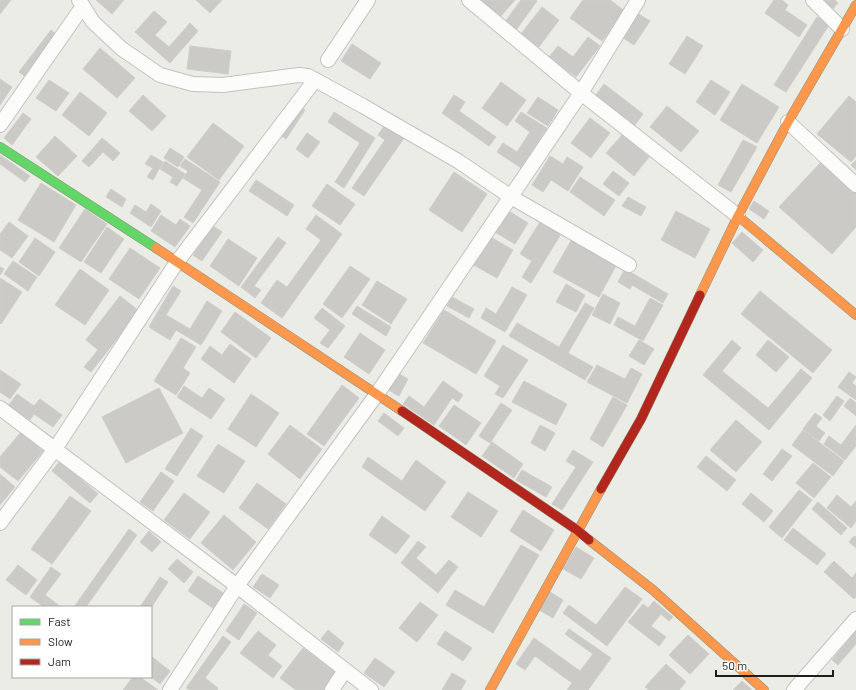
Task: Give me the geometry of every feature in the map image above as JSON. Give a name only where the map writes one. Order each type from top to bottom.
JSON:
[{"type":"street","points":[[328,60],[368,0]]},
{"type":"street","points":[[469,0],[581,93],[738,216],[856,315]]},
{"type":"street","points":[[170,690],[237,586],[376,394],[511,197],[581,93],[638,0]]},
{"type":"street","points":[[813,0],[842,29]]},
{"type":"street","points":[[0,125],[81,3],[94,22],[122,49],[160,76],[193,84],[223,85],[300,75],[308,76],[458,161],[511,197],[629,266]]},
{"type":"street","points":[[490,690],[577,530],[641,419],[738,216],[788,122],[856,5]]},
{"type":"street","points":[[0,523],[55,449],[177,262],[315,80]]},
{"type":"street","points":[[788,122],[856,186]]},
{"type":"street","points":[[0,148],[177,262],[577,530],[653,590],[764,690]]},
{"type":"street","points":[[0,408],[237,586],[371,690]]},
{"type":"street","points":[[794,690],[856,619]]},
{"type":"street","points":[[332,690],[345,670]]},
{"type":"building","points":[[0,0],[11,0],[0,14]]},
{"type":"building","points":[[96,0],[124,0],[112,14]]},
{"type":"building","points":[[196,0],[222,0],[210,13]]},
{"type":"building","points":[[480,0],[515,0],[500,17]]},
{"type":"building","points":[[521,0],[537,1],[516,30],[505,22]]},
{"type":"building","points":[[583,0],[610,0],[625,11],[602,41],[570,18]]},
{"type":"building","points":[[774,0],[782,0],[788,5],[785,10],[807,25],[799,37],[765,13]]},
{"type":"building","points":[[818,0],[835,0],[838,3],[830,12]]},
{"type":"building","points":[[542,7],[559,20],[539,47],[521,34]]},
{"type":"building","points":[[154,11],[167,22],[155,35],[169,47],[190,23],[198,31],[170,63],[135,32]]},
{"type":"building","points":[[637,13],[650,21],[634,45],[622,37]]},
{"type":"building","points":[[817,17],[829,25],[786,92],[774,85]]},
{"type":"building","points":[[51,30],[58,36],[27,78],[19,72]]},
{"type":"building","points":[[687,36],[703,46],[685,74],[669,64]]},
{"type":"building","points":[[588,37],[600,46],[576,77],[549,57],[558,46],[573,57]]},
{"type":"building","points":[[352,44],[381,63],[370,79],[341,61]]},
{"type":"building","points":[[190,46],[231,51],[228,74],[187,69]]},
{"type":"building","points":[[100,48],[135,78],[117,98],[83,69]]},
{"type":"building","points":[[0,79],[12,87],[0,105]]},
{"type":"building","points":[[49,80],[69,93],[56,111],[36,98]]},
{"type":"building","points":[[711,80],[730,92],[715,115],[696,102]]},
{"type":"building","points":[[501,82],[526,100],[507,126],[482,108]]},
{"type":"building","points":[[604,84],[643,114],[632,129],[593,99]]},
{"type":"building","points":[[742,84],[779,107],[757,143],[720,120]]},
{"type":"building","points":[[80,92],[107,113],[89,136],[62,115]]},
{"type":"building","points":[[143,95],[166,116],[152,131],[129,111]]},
{"type":"building","points":[[454,95],[465,102],[459,111],[496,137],[489,146],[442,113]]},
{"type":"building","points":[[849,96],[856,102],[856,156],[851,162],[817,134]]},
{"type":"building","points":[[538,97],[558,110],[548,126],[527,113]]},
{"type":"building","points":[[297,105],[305,110],[286,139],[278,134]]},
{"type":"building","points":[[667,106],[699,131],[681,152],[650,127]]},
{"type":"building","points":[[334,112],[375,138],[344,188],[335,182],[360,143],[328,122]]},
{"type":"building","points":[[521,112],[547,128],[521,168],[497,152],[503,143],[517,152],[530,132],[515,121]]},
{"type":"building","points":[[23,113],[31,119],[12,145],[4,138]]},
{"type":"building","points":[[590,118],[610,133],[591,158],[571,143]]},
{"type":"building","points":[[213,123],[244,146],[219,180],[187,157]]},
{"type":"building","points":[[385,125],[404,138],[364,196],[352,188],[385,140],[378,135]]},
{"type":"building","points":[[307,133],[320,142],[308,158],[296,149]]},
{"type":"building","points":[[622,135],[649,157],[634,176],[606,153]]},
{"type":"building","points":[[55,136],[77,156],[58,176],[36,157]]},
{"type":"building","points":[[102,138],[120,153],[113,161],[103,152],[89,167],[82,161]]},
{"type":"building","points":[[743,140],[757,147],[731,192],[718,185]]},
{"type":"building","points":[[170,148],[184,157],[178,167],[164,158]]},
{"type":"building","points":[[0,155],[30,176],[25,182],[0,164]]},
{"type":"building","points":[[151,155],[163,162],[153,180],[147,177],[153,168],[145,164]]},
{"type":"building","points":[[550,156],[563,164],[567,157],[583,167],[568,191],[551,180],[543,192],[532,185]]},
{"type":"building","points":[[185,159],[220,182],[193,223],[184,217],[202,190],[183,178],[188,171],[180,166]]},
{"type":"building","points":[[856,160],[856,170],[851,165]]},
{"type":"building","points":[[165,161],[185,174],[177,186],[170,182],[173,177],[160,169]]},
{"type":"building","points":[[822,161],[856,192],[856,227],[832,254],[779,207]]},
{"type":"building","points":[[613,171],[629,183],[619,196],[603,184]]},
{"type":"building","points":[[454,172],[487,194],[462,232],[429,210]]},
{"type":"building","points":[[580,177],[615,200],[604,216],[570,192]]},
{"type":"building","points":[[256,180],[294,205],[287,216],[249,191]]},
{"type":"building","points":[[41,183],[76,205],[54,242],[18,220]]},
{"type":"building","points":[[327,184],[355,204],[340,225],[312,206]]},
{"type":"building","points":[[111,189],[126,199],[122,207],[106,197]]},
{"type":"building","points":[[628,197],[646,207],[641,216],[622,206]]},
{"type":"building","points":[[754,201],[769,211],[764,219],[749,209]]},
{"type":"building","points":[[151,204],[161,211],[151,227],[130,213],[135,205],[146,212]]},
{"type":"building","points":[[85,209],[107,224],[81,262],[59,248]]},
{"type":"building","points":[[507,210],[528,223],[515,244],[493,231]]},
{"type":"building","points":[[676,211],[710,229],[695,258],[661,240]]},
{"type":"building","points":[[161,215],[176,225],[180,219],[190,226],[175,247],[151,231]]},
{"type":"building","points":[[316,215],[342,234],[282,318],[261,303],[277,280],[287,287],[321,240],[306,229]]},
{"type":"building","points":[[9,222],[28,236],[12,258],[0,250],[0,234]]},
{"type":"building","points":[[540,222],[561,234],[531,283],[522,277],[532,261],[520,254]]},
{"type":"building","points":[[212,225],[222,232],[202,261],[193,255]]},
{"type":"building","points":[[107,227],[124,239],[101,273],[84,262]]},
{"type":"building","points":[[742,232],[763,250],[753,262],[732,243]]},
{"type":"building","points":[[487,235],[513,250],[497,278],[470,263]]},
{"type":"building","points":[[278,237],[286,243],[254,286],[261,290],[255,298],[241,287]]},
{"type":"building","points":[[35,238],[55,252],[39,276],[19,262]]},
{"type":"building","points":[[228,239],[257,258],[239,286],[210,266]]},
{"type":"building","points":[[572,239],[617,264],[599,297],[553,272]]},
{"type":"building","points":[[130,248],[160,268],[139,299],[109,279]]},
{"type":"building","points":[[13,261],[37,277],[28,291],[4,274]]},
{"type":"building","points":[[350,266],[370,279],[342,318],[323,304]]},
{"type":"building","points":[[0,267],[4,269],[0,275]]},
{"type":"building","points":[[80,269],[109,290],[85,325],[55,305]]},
{"type":"building","points":[[625,269],[668,294],[663,303],[632,285],[630,289],[618,282]]},
{"type":"building","points":[[0,278],[22,292],[1,324],[0,323]]},
{"type":"building","points":[[377,281],[407,299],[391,324],[362,305]]},
{"type":"building","points":[[566,284],[585,295],[576,312],[556,302]]},
{"type":"building","points":[[173,286],[181,291],[166,315],[190,329],[207,301],[222,311],[201,345],[176,330],[170,340],[149,327]]},
{"type":"building","points":[[512,287],[527,295],[505,332],[481,318],[486,308],[496,314]]},
{"type":"building","points":[[760,291],[832,350],[813,373],[741,314]]},
{"type":"building","points":[[603,294],[620,303],[610,324],[592,315]]},
{"type":"building","points":[[120,296],[139,311],[91,372],[84,367],[98,350],[86,340]]},
{"type":"building","points":[[452,297],[474,309],[469,318],[447,306]]},
{"type":"building","points":[[650,298],[663,305],[643,341],[614,325],[618,317],[635,326]]},
{"type":"building","points":[[585,303],[594,308],[568,353],[593,367],[585,380],[509,336],[517,323],[559,347]]},
{"type":"building","points":[[357,306],[391,327],[386,336],[352,314]]},
{"type":"building","points":[[322,308],[345,326],[328,348],[320,343],[330,330],[314,318]]},
{"type":"building","points":[[444,310],[496,341],[476,374],[423,343]]},
{"type":"building","points":[[235,312],[271,338],[256,358],[221,332]]},
{"type":"building","points":[[360,333],[385,350],[369,374],[344,357]]},
{"type":"building","points":[[181,338],[196,347],[183,368],[190,373],[176,395],[154,381]]},
{"type":"building","points":[[639,340],[654,349],[644,365],[629,356]]},
{"type":"building","points":[[732,340],[741,348],[722,371],[768,408],[801,369],[812,378],[769,430],[703,375]]},
{"type":"building","points":[[768,340],[789,357],[776,372],[756,355]]},
{"type":"building","points":[[230,344],[251,359],[234,383],[201,359],[210,346],[222,355]]},
{"type":"building","points":[[503,345],[528,360],[503,398],[495,394],[500,386],[484,376]]},
{"type":"building","points":[[597,365],[625,379],[631,368],[642,374],[627,403],[587,382]]},
{"type":"building","points":[[0,370],[21,384],[10,399],[0,392]]},
{"type":"building","points":[[396,372],[408,379],[399,396],[387,389]]},
{"type":"building","points":[[849,372],[856,377],[852,383],[856,386],[856,400],[838,387]]},
{"type":"building","points":[[443,381],[463,395],[458,402],[452,398],[434,425],[403,404],[409,396],[424,407]]},
{"type":"building","points":[[524,381],[567,404],[556,425],[512,402]]},
{"type":"building","points":[[342,385],[359,398],[324,446],[307,434]]},
{"type":"building","points":[[184,386],[202,398],[209,388],[225,399],[211,419],[177,397]]},
{"type":"building","points":[[159,388],[183,433],[126,463],[102,417]]},
{"type":"building","points":[[17,394],[34,406],[40,399],[62,415],[53,427],[34,414],[30,420],[9,405]]},
{"type":"building","points":[[251,394],[279,413],[256,447],[228,429]]},
{"type":"building","points":[[837,396],[844,401],[830,421],[823,415]]},
{"type":"building","points":[[613,397],[627,405],[603,447],[590,439]]},
{"type":"building","points":[[850,398],[856,403],[856,416],[844,406]]},
{"type":"building","points":[[501,403],[512,410],[490,443],[479,436]]},
{"type":"building","points":[[454,405],[481,423],[466,445],[439,426]]},
{"type":"building","points":[[384,413],[404,428],[398,436],[378,421]]},
{"type":"building","points":[[815,413],[822,418],[816,426],[825,433],[819,441],[803,429]]},
{"type":"building","points":[[736,420],[762,442],[736,472],[710,450]]},
{"type":"building","points":[[290,425],[322,449],[300,479],[268,454]]},
{"type":"building","points":[[540,425],[555,433],[545,451],[531,443]]},
{"type":"building","points":[[856,425],[856,446],[845,460],[824,444],[829,436],[841,445]]},
{"type":"building","points":[[191,428],[203,436],[177,476],[165,469]]},
{"type":"building","points":[[803,430],[844,461],[833,476],[792,445]]},
{"type":"building","points":[[21,432],[43,451],[18,481],[0,467],[0,457]]},
{"type":"building","points":[[492,442],[523,464],[514,478],[482,456]]},
{"type":"building","points":[[218,444],[245,461],[224,493],[197,476]]},
{"type":"building","points":[[782,449],[792,456],[772,481],[763,474]]},
{"type":"building","points":[[573,450],[593,462],[562,510],[552,504],[576,467],[566,461]]},
{"type":"building","points":[[706,456],[736,480],[727,491],[697,467]]},
{"type":"building","points":[[368,457],[402,481],[416,460],[446,482],[425,511],[362,467]]},
{"type":"building","points":[[60,461],[98,494],[90,503],[52,471]]},
{"type":"building","points":[[813,463],[831,477],[814,498],[796,483]]},
{"type":"building","points":[[522,470],[552,487],[546,497],[516,480]]},
{"type":"building","points":[[161,472],[174,481],[153,511],[140,502]]},
{"type":"building","points":[[0,474],[15,487],[0,505]]},
{"type":"building","points":[[257,483],[286,504],[268,529],[239,508]]},
{"type":"building","points":[[799,490],[812,500],[782,538],[769,527]]},
{"type":"building","points":[[468,492],[498,511],[481,537],[451,517]]},
{"type":"building","points":[[184,493],[210,512],[190,539],[164,520]]},
{"type":"building","points":[[751,493],[773,511],[764,522],[742,504]]},
{"type":"building","points":[[837,495],[851,507],[856,501],[856,521],[851,528],[827,508]]},
{"type":"building","points":[[70,496],[91,511],[52,564],[31,549]]},
{"type":"building","points":[[818,502],[847,528],[841,535],[812,509]]},
{"type":"building","points":[[523,510],[554,530],[541,551],[510,531]]},
{"type":"building","points":[[224,515],[256,542],[233,570],[201,543]]},
{"type":"building","points":[[382,516],[410,536],[396,554],[369,535]]},
{"type":"building","points":[[793,528],[826,554],[817,565],[784,540]]},
{"type":"building","points":[[129,529],[137,535],[87,606],[75,606]]},
{"type":"building","points":[[149,531],[161,542],[152,552],[140,542]]},
{"type":"building","points":[[854,536],[856,537],[856,548],[849,542]]},
{"type":"building","points":[[418,541],[426,547],[416,558],[436,575],[449,560],[458,567],[438,593],[401,563]]},
{"type":"building","points":[[521,545],[539,555],[493,633],[446,605],[455,590],[484,607]]},
{"type":"building","points":[[576,547],[594,558],[581,579],[563,569]]},
{"type":"building","points":[[177,559],[193,572],[184,583],[168,569]]},
{"type":"building","points":[[834,561],[852,578],[856,573],[856,597],[854,599],[824,572]]},
{"type":"building","points":[[18,565],[37,580],[26,595],[6,580]]},
{"type":"building","points":[[51,567],[61,574],[45,595],[60,606],[43,606],[30,597]]},
{"type":"building","points":[[262,574],[279,585],[270,598],[253,587]]},
{"type":"building","points":[[198,576],[225,594],[214,609],[188,591]]},
{"type":"building","points":[[160,577],[168,582],[152,606],[141,606]]},
{"type":"building","points":[[625,587],[642,599],[607,646],[563,613],[569,605],[596,625]]},
{"type":"building","points":[[550,592],[563,600],[553,618],[539,610]]},
{"type":"building","points":[[654,601],[673,617],[669,621],[661,614],[651,626],[666,637],[659,646],[628,622],[643,604],[648,608]]},
{"type":"building","points":[[420,602],[438,615],[417,642],[399,628]]},
{"type":"building","points":[[244,604],[257,613],[239,640],[226,631]]},
{"type":"building","points":[[569,629],[611,658],[588,690],[567,690],[572,683],[535,656],[525,670],[516,664],[534,638],[580,671],[593,654],[565,634]]},
{"type":"building","points":[[328,630],[344,643],[338,652],[321,639]]},
{"type":"building","points":[[258,631],[276,645],[268,655],[282,666],[273,678],[240,653]]},
{"type":"building","points":[[445,631],[472,648],[463,661],[437,644]]},
{"type":"building","points":[[856,631],[856,644],[838,665],[832,660]]},
{"type":"building","points":[[688,635],[709,654],[690,674],[669,655]]},
{"type":"building","points":[[223,636],[231,642],[205,678],[218,688],[217,690],[190,690],[186,688]]},
{"type":"building","points":[[303,648],[336,673],[323,690],[296,690],[280,678]]},
{"type":"building","points":[[152,657],[170,671],[160,684],[152,678]]},
{"type":"building","points":[[375,658],[395,672],[384,687],[364,673]]},
{"type":"building","points":[[666,664],[686,682],[679,690],[649,690],[645,687]]},
{"type":"building","points":[[452,673],[466,681],[461,690],[442,690]]},
{"type":"building","points":[[132,678],[141,678],[158,690],[123,690]]},
{"type":"building","points":[[742,681],[752,690],[733,690]]},
{"type":"traffic: fast","points":[[0,147],[156,248]]},
{"type":"traffic: slow","points":[[700,295],[738,216],[788,122],[856,5]]},
{"type":"traffic: slow","points":[[738,216],[856,315]]},
{"type":"traffic: slow","points":[[156,248],[402,411]]},
{"type":"traffic: slow","points":[[490,690],[601,489]]},
{"type":"traffic: slow","points":[[589,540],[653,590],[764,690]]},
{"type":"traffic: jam","points":[[601,489],[641,419],[700,295]]},
{"type":"traffic: jam","points":[[402,411],[577,530],[589,540]]}]
